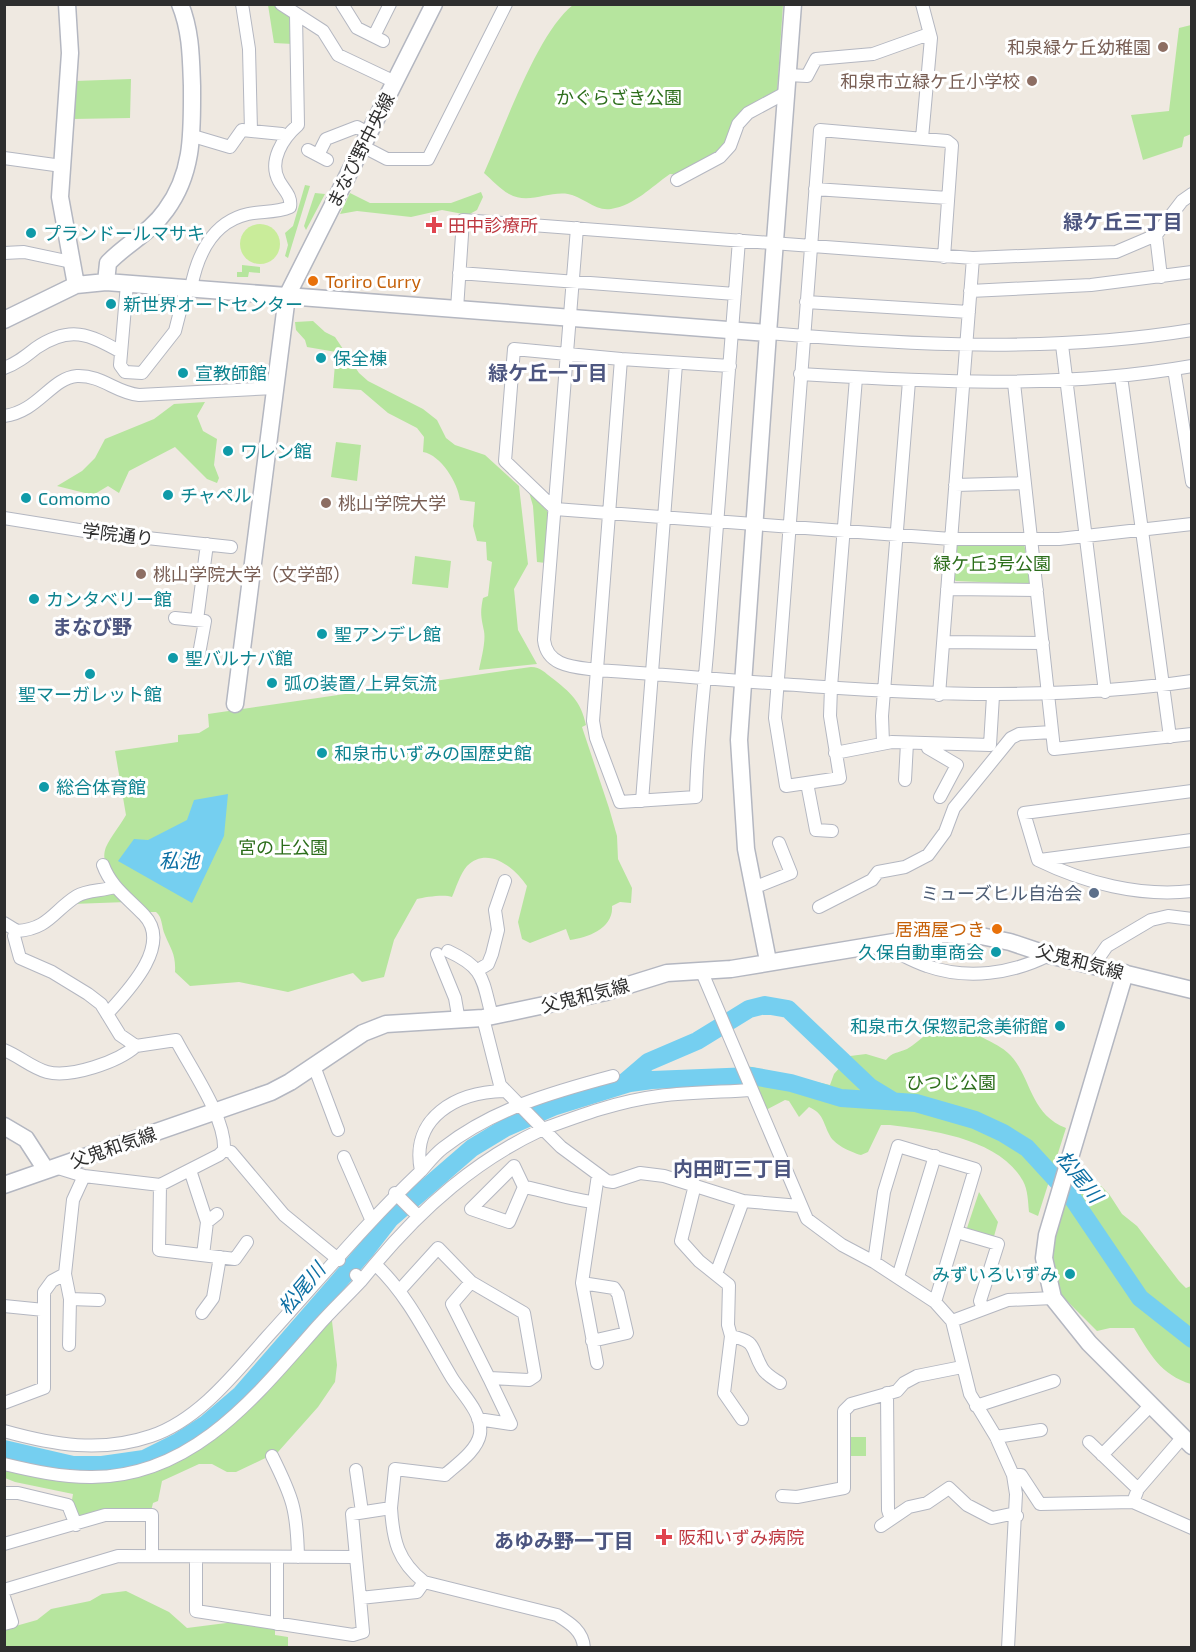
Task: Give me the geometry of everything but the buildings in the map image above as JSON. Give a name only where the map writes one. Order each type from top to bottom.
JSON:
[{"type":"street","points":[[67,4],[70,53],[61,210],[76,285]]},
{"type":"street","points":[[106,282],[111,260],[154,225],[176,195],[186,171],[193,136],[191,49],[180,4]]},
{"type":"street","points":[[242,4],[249,49],[250,131]]},
{"type":"street","points":[[281,4],[323,32],[338,55],[395,82]]},
{"type":"street","points":[[342,4],[357,28],[378,39],[390,4]]},
{"type":"street","name":"まなび野中央線","points":[[235,704],[287,296],[434,4]]},
{"type":"street","points":[[318,155],[327,139],[357,127],[365,140],[387,159],[428,159],[506,4]]},
{"type":"street","points":[[768,961],[753,888],[741,799],[739,740],[741,680],[793,4]]},
{"type":"street","points":[[922,4],[930,34],[922,138]]},
{"type":"street","points":[[127,284],[120,365],[125,372],[142,373],[175,331],[188,288],[206,245],[223,226],[248,214],[290,207],[288,194],[276,171],[277,155],[285,137],[298,125],[296,15]]},
{"type":"street","points":[[788,75],[807,76],[816,59],[873,54],[930,34]]},
{"type":"street","points":[[677,180],[720,157],[730,146],[738,124],[748,113],[787,92]]},
{"type":"street","points":[[193,136],[230,147],[242,130],[282,134],[285,137]]},
{"type":"street","points":[[856,378],[831,687],[830,716],[840,778],[786,786],[775,718],[820,130],[922,138],[947,141],[952,145],[944,257]]},
{"type":"street","points":[[4,158],[19,155],[62,166]]},
{"type":"street","points":[[815,189],[948,198]]},
{"type":"street","points":[[457,309],[463,220],[973,258],[1116,252],[1156,235],[1170,220],[1182,201],[1191,194]]},
{"type":"street","points":[[577,228],[545,648],[560,663],[597,670],[939,695],[993,696],[1105,692],[1191,681]]},
{"type":"street","points":[[1156,235],[1161,276]]},
{"type":"street","points":[[621,359],[593,721],[596,738],[620,802],[696,797],[740,240]]},
{"type":"street","points":[[4,253],[24,252],[71,262]]},
{"type":"street","points":[[939,695],[973,258]]},
{"type":"street","points":[[459,273],[735,294]]},
{"type":"street","points":[[970,291],[1091,285],[1191,273]]},
{"type":"street","points":[[4,320],[76,285],[106,282],[733,331],[966,346],[1062,345],[1191,330]]},
{"type":"street","points":[[806,302],[969,312]]},
{"type":"street","points":[[4,368],[42,344],[77,333],[90,335],[121,352]]},
{"type":"street","points":[[1062,345],[1105,692]]},
{"type":"street","points":[[730,366],[676,364],[514,349],[505,460],[555,509],[951,539],[1086,536],[1191,524]]},
{"type":"street","points":[[642,801],[676,364]]},
{"type":"street","points":[[800,374],[909,381],[1014,383],[1121,376],[1191,366]]},
{"type":"street","points":[[1174,369],[1191,482]]},
{"type":"street","points":[[1121,376],[1170,737]]},
{"type":"street","points":[[4,416],[29,408],[60,382],[71,377],[93,377],[125,393],[139,395],[275,388]]},
{"type":"street","points":[[883,743],[909,381]]},
{"type":"street","points":[[1014,383],[1054,748],[1191,735]]},
{"type":"street","points":[[955,485],[1025,483]]},
{"type":"street","name":"学院通り","points":[[4,518],[91,532],[231,547]]},
{"type":"street","points":[[197,620],[207,544]]},
{"type":"street","points":[[947,589],[1037,590]]},
{"type":"street","points":[[175,618],[205,621],[199,654]]},
{"type":"street","points":[[943,642],[1043,643]]},
{"type":"street","points":[[835,753],[883,743],[990,745],[993,696]]},
{"type":"street","points":[[819,907],[872,880],[878,872],[905,867],[928,855],[945,832],[954,808],[1011,738],[1019,734],[1052,732]]},
{"type":"street","points":[[905,780],[907,743]]},
{"type":"street","points":[[928,744],[928,748],[957,765],[955,780],[940,797]]},
{"type":"street","points":[[807,783],[816,830],[832,831]]},
{"type":"street","points":[[1191,791],[1024,813],[1038,860],[1056,869],[1124,889],[1147,893],[1191,891]]},
{"type":"street","points":[[1038,860],[1191,840]]},
{"type":"street","points":[[753,888],[793,877],[779,843]]},
{"type":"street","points":[[103,865],[114,887],[147,919],[153,936],[150,953],[140,971],[107,1014]]},
{"type":"street","points":[[478,970],[488,964],[492,954],[498,930],[495,910],[505,881]]},
{"type":"street","points":[[4,923],[17,931],[43,925],[80,895],[114,887]]},
{"type":"street","points":[[1093,966],[1107,946],[1151,920],[1168,916],[1191,920]]},
{"type":"street","points":[[17,931],[14,936],[20,958],[52,972],[101,1004],[120,1035],[136,1046]]},
{"type":"street","name":"父鬼和気線","points":[[4,1185],[271,1092],[363,1034],[386,1023],[459,1021],[488,1017],[606,992],[667,973],[731,969],[768,961],[942,934],[963,934],[1010,942],[1049,955],[1191,990]]},
{"type":"street","points":[[880,944],[925,966],[970,975],[1032,963],[1049,955]]},
{"type":"street","points":[[459,1021],[442,952],[469,961],[478,970],[504,1091],[541,1127],[598,1175],[613,1182],[640,1173],[656,1175],[743,1201],[800,1206]]},
{"type":"street","points":[[701,970],[743,1065],[800,1206],[815,1228],[898,1277],[934,1302],[952,1320],[970,1394],[996,1437],[1013,1475],[1017,1516],[1008,1647]]},
{"type":"street","points":[[1125,973],[1055,1206],[1044,1258],[1053,1298],[1089,1343],[1187,1442],[1138,1488],[1133,1502]]},
{"type":"street","points":[[4,1050],[42,1070],[54,1073],[109,1063],[136,1046],[176,1040],[225,1136],[224,1150],[219,1155],[160,1185],[84,1176],[51,1169],[26,1139],[4,1126]]},
{"type":"street","points":[[314,1066],[338,1130]]},
{"type":"street","points":[[4,1431],[69,1446],[98,1447],[153,1436],[170,1427],[213,1395],[238,1370],[371,1219],[446,1145],[518,1106],[612,1076]]},
{"type":"street","points":[[4,1464],[49,1474],[92,1478],[135,1471],[177,1457],[241,1412],[359,1278],[375,1264],[417,1214],[492,1155],[541,1127],[588,1112],[661,1096],[751,1088]]},
{"type":"street","points":[[421,1171],[419,1146],[431,1123],[443,1108],[482,1092],[504,1091]]},
{"type":"street","points":[[874,1262],[884,1192],[898,1146],[975,1169],[934,1302]]},
{"type":"street","points":[[224,1150],[231,1152],[284,1215],[337,1259]]},
{"type":"street","points":[[898,1277],[935,1156]]},
{"type":"street","points":[[344,1157],[371,1219]]},
{"type":"street","points":[[514,1166],[524,1187],[509,1222],[471,1209],[514,1166]]},
{"type":"street","points":[[190,1170],[212,1218],[203,1255]]},
{"type":"street","points":[[597,1363],[582,1283],[598,1175]]},
{"type":"street","points":[[69,1345],[70,1299],[65,1274],[72,1200],[84,1176]]},
{"type":"street","points":[[160,1185],[159,1250],[235,1259],[248,1242]]},
{"type":"street","points":[[695,1185],[681,1241],[699,1261],[729,1285],[728,1325],[731,1336],[724,1393],[742,1419]]},
{"type":"street","points":[[524,1187],[563,1194],[576,1200],[594,1202]]},
{"type":"street","points":[[396,1194],[417,1214]]},
{"type":"street","points":[[716,1274],[743,1201]]},
{"type":"street","points":[[957,1232],[999,1244],[980,1301],[983,1309]]},
{"type":"street","points":[[399,1291],[438,1248],[471,1282],[524,1313],[535,1376],[529,1380],[489,1378]]},
{"type":"street","points":[[202,1313],[213,1298],[220,1257]]},
{"type":"street","points":[[375,1264],[399,1291],[478,1419],[480,1428],[477,1442],[445,1476],[395,1469],[390,1508],[394,1536],[401,1557],[408,1569],[424,1582],[557,1615],[579,1632],[584,1647]]},
{"type":"street","points":[[4,1403],[44,1388],[46,1287],[65,1274]]},
{"type":"street","points":[[471,1282],[452,1304],[511,1424],[478,1419]]},
{"type":"street","points":[[582,1283],[614,1288],[618,1294],[627,1334],[592,1341]]},
{"type":"street","points":[[952,1320],[1022,1298],[1053,1298]]},
{"type":"street","points":[[70,1299],[99,1300]]},
{"type":"street","points":[[4,1306],[44,1310]]},
{"type":"street","points":[[731,1336],[748,1340],[753,1345],[762,1368],[780,1383]]},
{"type":"street","points":[[782,1496],[797,1497],[844,1488],[844,1411],[851,1404],[897,1391],[904,1383],[917,1376],[962,1367]]},
{"type":"street","points":[[976,1406],[1012,1389],[1050,1385]]},
{"type":"street","points":[[887,1393],[888,1510],[886,1523],[909,1507],[927,1503],[946,1484],[964,1508],[992,1518],[1011,1514],[1017,1516]]},
{"type":"street","points":[[1102,1455],[1150,1406]]},
{"type":"street","points":[[996,1437],[1041,1430]]},
{"type":"street","points":[[1089,1442],[1138,1488]]},
{"type":"street","points":[[272,1456],[283,1476],[297,1517],[298,1557]]},
{"type":"street","points":[[356,1470],[362,1512]]},
{"type":"street","points":[[1013,1475],[1021,1475],[1040,1504],[1133,1502],[1191,1528]]},
{"type":"street","points":[[4,1493],[18,1493],[68,1505],[76,1525]]},
{"type":"street","points":[[196,1557],[196,1611],[359,1635],[363,1632],[352,1514],[390,1508]]},
{"type":"street","points":[[4,1544],[105,1515],[152,1515],[152,1556]]},
{"type":"street","points":[[4,1590],[118,1556],[356,1557]]},
{"type":"street","points":[[277,1557],[277,1624]]},
{"type":"street","points":[[360,1598],[417,1592],[424,1582]]},
{"type":"street","points":[[4,1597],[12,1622],[4,1624]]},
{"type":"green space","points":[[268,5],[273,5],[292,16],[293,44],[274,43]]},
{"type":"green space","name":"かぐらざき公園","points":[[573,5],[783,5],[777,93],[732,134],[719,154],[680,175],[670,174],[628,204],[605,209],[568,194],[523,198],[509,194],[484,173],[534,59],[560,18]]},
{"type":"green space","points":[[1191,25],[1191,134],[1184,137],[1182,147],[1143,160],[1131,115],[1169,111],[1179,28]]},
{"type":"green space","points":[[131,79],[130,118],[72,119],[75,81]]},
{"type":"green space","points":[[305,185],[310,186],[288,258],[285,256],[288,245],[285,233],[293,226]]},
{"type":"green space","points":[[481,192],[483,197],[477,210],[468,215],[442,210],[411,217],[357,211],[340,214],[350,193],[370,203],[451,203]]},
{"type":"green space","points":[[315,193],[325,194],[306,230],[304,226]]},
{"type":"green space","points":[[260,224],[274,230],[280,244],[274,258],[260,264],[246,258],[240,244],[246,230]]},
{"type":"green space","points":[[242,265],[260,267],[260,273],[249,272],[248,277],[237,277],[237,272],[242,272]]},
{"type":"green space","points":[[313,321],[325,332],[335,337],[359,373],[368,381],[423,409],[437,420],[446,438],[455,445],[485,455],[519,486],[528,564],[514,589],[518,630],[537,664],[479,670],[484,640],[481,608],[483,598],[488,596],[492,562],[487,560],[486,542],[477,541],[473,526],[475,502],[460,500],[448,471],[436,458],[423,452],[424,437],[417,428],[388,413],[361,390],[333,388],[336,352],[307,347],[305,340],[296,330],[295,322]]},
{"type":"green space","points":[[205,402],[197,416],[203,431],[217,439],[214,465],[219,478],[217,483],[207,479],[175,447],[129,471],[119,493],[108,486],[93,495],[57,486],[82,471],[95,458],[105,439],[154,419],[174,404]]},
{"type":"green space","points":[[336,442],[361,445],[357,481],[331,477]]},
{"type":"green space","points":[[529,492],[550,514],[546,563],[537,562],[533,506]]},
{"type":"green space","name":"緑ケ丘3号公園","points":[[959,543],[1024,543],[1031,582],[1028,584],[956,581],[953,579],[956,545]]},
{"type":"green space","points":[[415,556],[451,561],[448,588],[412,584]]},
{"type":"green space","name":"宮の上公園","points":[[531,667],[543,671],[564,688],[581,710],[586,725],[582,727],[617,836],[618,859],[632,888],[631,903],[620,902],[612,906],[609,920],[592,934],[570,940],[566,929],[530,943],[522,939],[518,922],[527,886],[508,866],[492,858],[484,858],[475,860],[467,866],[452,897],[417,899],[394,940],[384,977],[362,982],[353,973],[288,992],[239,982],[190,986],[175,972],[174,956],[158,914],[147,912],[117,883],[106,866],[104,856],[106,847],[126,815],[115,751],[178,742],[178,735],[199,733],[209,727],[208,714]]},
{"type":"green space","points":[[114,891],[127,902],[72,904],[77,900]]},
{"type":"green space","name":"ひつじ公園","points":[[947,1021],[956,1023],[1008,1053],[1022,1072],[1044,1113],[1066,1128],[1038,1216],[1029,1212],[1025,1185],[1012,1167],[998,1155],[982,1146],[964,1139],[925,1130],[881,1125],[868,1152],[857,1154],[842,1147],[831,1138],[820,1115],[814,1109],[809,1107],[799,1117],[789,1101],[785,1100],[764,1111],[743,1065],[830,1085],[834,1074],[850,1056],[866,1054],[886,1060],[893,1054],[907,1049]]},
{"type":"green space","points":[[1076,1161],[1109,1194],[1122,1214],[1137,1226],[1179,1281],[1186,1288],[1191,1286],[1191,1384],[1164,1369],[1151,1355],[1134,1328],[1110,1328],[1097,1331],[1068,1302],[1059,1299],[1051,1250]]},
{"type":"green space","points":[[979,1192],[998,1222],[993,1240],[966,1231]]},
{"type":"green space","points":[[329,1320],[332,1321],[337,1365],[335,1382],[318,1407],[278,1452],[236,1472],[227,1472],[212,1464],[199,1464],[162,1481],[158,1501],[153,1503],[151,1511],[79,1517],[72,1500],[73,1494],[5,1478],[5,1466],[68,1480],[185,1456]]},
{"type":"green space","points":[[848,1437],[866,1437],[866,1456],[848,1456]]},
{"type":"green space","points":[[126,1591],[169,1612],[187,1628],[234,1622],[275,1629],[275,1635],[288,1637],[288,1648],[5,1648],[5,1629],[37,1620],[51,1609],[90,1601],[102,1594]]},
{"type":"water","name":"私池","points":[[228,794],[224,836],[192,903],[118,861],[134,839],[148,840],[187,820],[194,800]]},
{"type":"waterway","name":"松尾川","points":[[620,1086],[648,1062],[697,1041],[749,1009],[765,1005],[788,1009],[870,1087],[893,1101]]},
{"type":"waterway","name":"松尾川","points":[[4,1449],[73,1465],[102,1465],[144,1459],[178,1442],[206,1424],[241,1394],[366,1250],[390,1219],[472,1148],[505,1128],[553,1107],[630,1083],[652,1080],[752,1076],[791,1083],[841,1098],[916,1103],[975,1120],[1003,1133],[1027,1148],[1071,1196],[1140,1298],[1192,1339]]},
{"type":"place","name":"和泉緑ケ丘幼稚園","points":[[1163,47]]},
{"type":"place","name":"和泉市立緑ケ丘小学校","points":[[1032,81]]},
{"type":"place","name":"田中診療所","points":[[434,225]]},
{"type":"place","name":"プランドールマサキ","points":[[31,233]]},
{"type":"place","name":"Toriro Curry","points":[[313,281]]},
{"type":"place","name":"新世界オートセンター","points":[[111,304]]},
{"type":"place","name":"保全棟","points":[[321,358]]},
{"type":"place","name":"宣教師館","points":[[183,373]]},
{"type":"place","name":"ワレン館","points":[[228,451]]},
{"type":"place","name":"チャペル","points":[[168,495]]},
{"type":"place","name":"Comomo","points":[[26,498]]},
{"type":"place","name":"桃山学院大学","points":[[326,503]]},
{"type":"place","name":"桃山学院大学（文学部）","points":[[141,574]]},
{"type":"place","name":"カンタベリー館","points":[[34,599]]},
{"type":"place","name":"聖アンデレ館","points":[[322,634]]},
{"type":"place","name":"聖バルナバ館","points":[[173,658]]},
{"type":"place","name":"聖マーガレット館","points":[[90,674]]},
{"type":"place","name":"弧の装置/上昇気流","points":[[272,683]]},
{"type":"place","name":"和泉市いずみの国歴史館","points":[[322,753]]},
{"type":"place","name":"総合体育館","points":[[44,787]]},
{"type":"place","name":"ミューズヒル自治会","points":[[1094,893]]},
{"type":"place","name":"居酒屋つき","points":[[997,929]]},
{"type":"place","name":"久保自動車商会","points":[[996,952]]},
{"type":"place","name":"和泉市久保惣記念美術館","points":[[1060,1026]]},
{"type":"place","name":"みずいろいずみ","points":[[1070,1274]]},
{"type":"place","name":"阪和いずみ病院","points":[[664,1537]]},
{"type":"district","name":"緑ケ丘三丁目","points":[[1123,221]]},
{"type":"district","name":"緑ケ丘一丁目","points":[[548,372]]},
{"type":"district","name":"まなび野","points":[[92,626]]},
{"type":"district","name":"内田町三丁目","points":[[733,1168]]},
{"type":"district","name":"あゆみ野一丁目","points":[[564,1540]]}]
